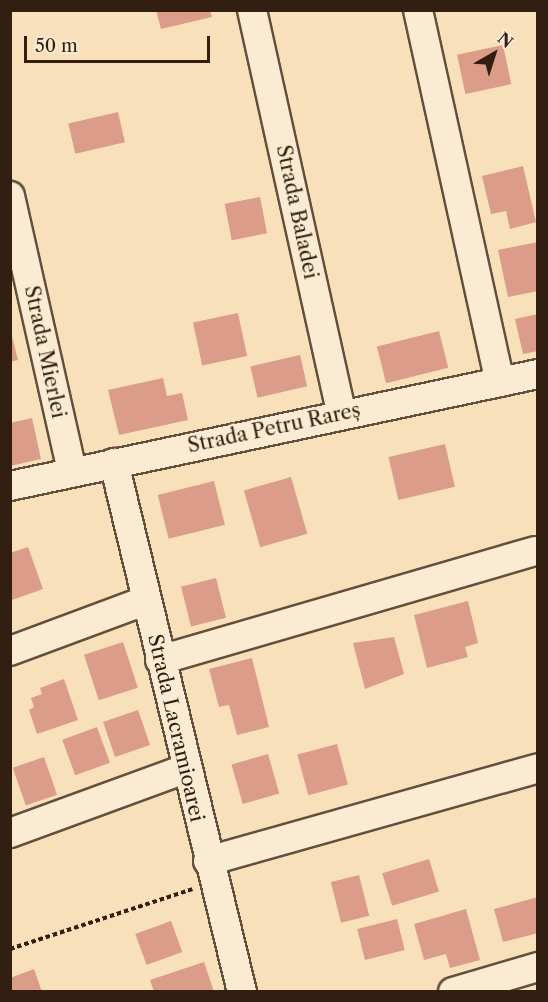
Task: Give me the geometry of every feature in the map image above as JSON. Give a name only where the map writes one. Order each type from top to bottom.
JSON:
[{"type":"street","name":"Strada Baladei","points":[[252,10],[341,413]]},
{"type":"street","points":[[417,10],[500,382]]},
{"type":"street","name":"Strada Mierlei","points":[[10,196],[72,472]]},
{"type":"street","name":"Strada Petru Rareș","points":[[10,486],[341,413],[537,374]]},
{"type":"street","name":"Strada Lacramioarei","points":[[114,463],[185,769],[242,992]]},
{"type":"street","points":[[160,660],[536,551]]},
{"type":"street","points":[[10,651],[147,600]]},
{"type":"street","points":[[210,871],[537,768]]},
{"type":"street","points":[[10,833],[185,769]]},
{"type":"street","points":[[453,992],[537,967]]},
{"type":"path","points":[[10,949],[210,871]]},
{"type":"building","points":[[156,10],[210,10],[212,17],[161,29]]},
{"type":"building","points":[[503,45],[511,84],[465,94],[457,55]]},
{"type":"building","points":[[118,112],[125,142],[75,154],[68,123]]},
{"type":"building","points":[[523,166],[536,222],[510,229],[506,211],[491,214],[482,176]]},
{"type":"building","points":[[260,197],[267,233],[232,240],[225,204]]},
{"type":"building","points":[[538,242],[538,291],[508,297],[498,250]]},
{"type":"building","points":[[238,313],[247,356],[202,366],[193,323]]},
{"type":"building","points":[[538,314],[538,351],[523,354],[515,319]]},
{"type":"building","points":[[10,329],[18,360],[10,362]]},
{"type":"building","points":[[439,331],[448,368],[386,383],[377,346]]},
{"type":"building","points":[[300,355],[307,386],[258,398],[250,366]]},
{"type":"building","points":[[163,378],[167,396],[182,393],[188,420],[119,435],[108,390]]},
{"type":"building","points":[[32,418],[41,459],[10,466],[10,423]]},
{"type":"building","points":[[445,444],[455,487],[398,500],[388,457]]},
{"type":"building","points":[[291,477],[307,534],[260,547],[244,491]]},
{"type":"building","points":[[214,481],[225,525],[169,539],[158,495]]},
{"type":"building","points":[[28,547],[43,589],[12,600],[10,553]]},
{"type":"building","points":[[216,578],[226,618],[191,626],[181,587]]},
{"type":"building","points":[[468,601],[478,643],[465,647],[468,657],[427,668],[414,615]]},
{"type":"building","points":[[394,637],[404,674],[365,689],[353,643]]},
{"type":"building","points":[[123,642],[138,688],[99,700],[84,655]]},
{"type":"building","points":[[252,658],[269,727],[237,735],[229,705],[219,707],[209,669]]},
{"type":"building","points":[[64,679],[78,720],[37,734],[29,710],[34,707],[31,698],[42,694],[40,688]]},
{"type":"building","points":[[138,710],[150,745],[115,757],[103,722]]},
{"type":"building","points":[[97,727],[110,763],[75,775],[62,740]]},
{"type":"building","points":[[337,744],[348,785],[308,795],[297,755]]},
{"type":"building","points":[[268,754],[279,793],[243,804],[231,764]]},
{"type":"building","points":[[44,757],[57,795],[26,806],[13,768]]},
{"type":"building","points":[[429,859],[439,892],[392,906],[382,873]]},
{"type":"building","points":[[359,875],[369,916],[341,923],[331,882]]},
{"type":"building","points":[[538,897],[538,933],[503,942],[494,909]]},
{"type":"building","points":[[466,909],[480,960],[450,968],[446,954],[424,960],[414,924]]},
{"type":"building","points":[[397,919],[405,950],[365,960],[357,929]]},
{"type":"building","points":[[171,921],[182,952],[147,965],[135,934]]},
{"type":"building","points":[[204,962],[214,992],[154,992],[150,980]]},
{"type":"building","points":[[34,969],[42,992],[10,992],[10,978]]}]
